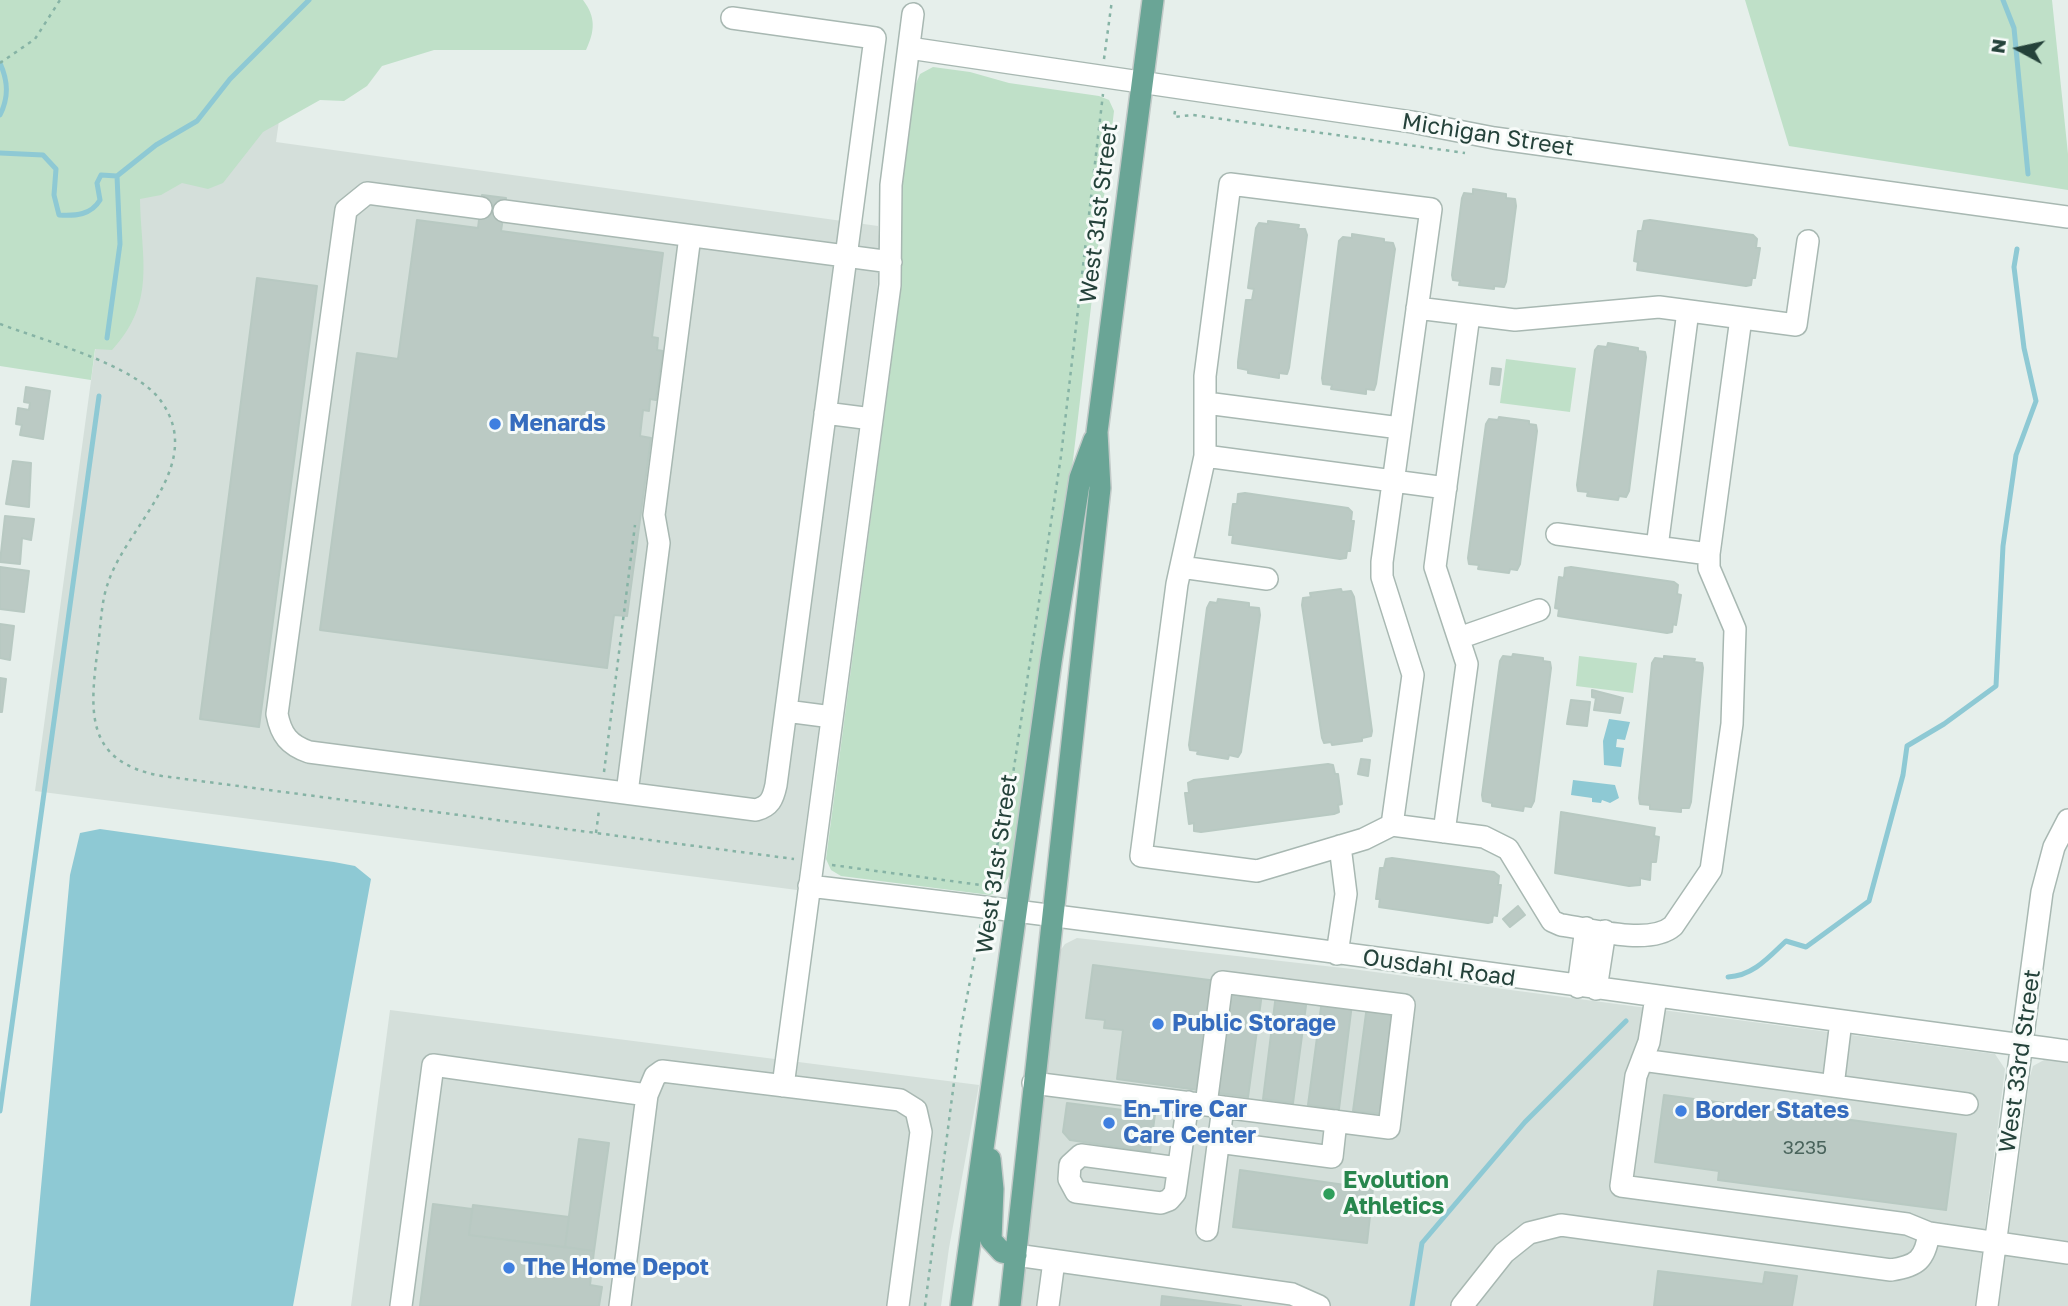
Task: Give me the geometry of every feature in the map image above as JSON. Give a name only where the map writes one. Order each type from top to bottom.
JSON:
[{"type":"main road","name":"West 31st Street","points":[[1010,1306],[1100,488],[1097,432],[1153,0]]},
{"type":"main road","name":"West 31st Street","points":[[961,1306],[1080,478],[1097,432]]},
{"type":"main road","points":[[987,1126],[993,1189],[991,1240],[1002,1252],[1016,1255]]},
{"type":"street","points":[[783,1086],[872,419],[891,262],[891,185],[913,14]]},
{"type":"street","points":[[481,208],[367,193],[346,210],[277,714],[279,728],[295,747],[309,752],[756,810],[765,807],[773,799],[776,785],[875,38],[732,18]]},
{"type":"street","name":"Michigan Street","points":[[909,48],[1412,122],[1494,138],[2068,217]]},
{"type":"street","points":[[1392,825],[1413,675],[1382,577],[1431,209],[1230,184],[1205,376],[1205,456],[1181,567],[1141,856],[1256,871],[1340,846],[1392,825],[1444,832],[1498,842],[1520,865],[1545,914],[1552,921],[1645,937],[1664,934],[1684,913],[1711,870],[1732,723],[1736,670],[1735,629],[1709,568],[1709,554],[1741,318]]},
{"type":"street","points":[[504,211],[891,262]]},
{"type":"street","points":[[627,793],[659,542],[654,515],[690,236]]},
{"type":"street","points":[[1417,308],[1515,320],[1659,307],[1796,325],[1808,241]]},
{"type":"street","points":[[1657,547],[1688,311]]},
{"type":"street","points":[[1444,832],[1468,664],[1435,567],[1469,315]]},
{"type":"street","points":[[1206,403],[1400,428]]},
{"type":"street","points":[[825,413],[872,419]]},
{"type":"street","points":[[1205,456],[1446,488]]},
{"type":"street","points":[[1557,534],[1709,554]]},
{"type":"street","points":[[1181,567],[1267,579]]},
{"type":"street","points":[[1459,638],[1539,610]]},
{"type":"street","points":[[786,711],[832,717]]},
{"type":"street","name":"West 33rd Street","points":[[1987,1306],[2042,892],[2054,847],[2068,820]]},
{"type":"street","points":[[1337,954],[1346,894],[1340,846]]},
{"type":"street","name":"Ousdahl Road","points":[[810,886],[2068,1051]]},
{"type":"street","points":[[1587,988],[1596,929]]},
{"type":"street","points":[[1033,1083],[1206,1105],[1336,1121],[1389,1128],[1404,1005],[1222,982],[1206,1105],[1178,1168],[1175,1193],[1169,1200],[1161,1203],[1076,1192],[1069,1179],[1070,1165],[1081,1155],[1178,1168]]},
{"type":"street","points":[[1656,997],[1649,1042],[1636,1076],[1621,1186],[1907,1224],[1929,1233],[2068,1254]]},
{"type":"street","points":[[1833,1086],[1841,1021]]},
{"type":"street","points":[[1642,1060],[1967,1104]]},
{"type":"street","points":[[401,1306],[433,1065],[647,1095]]},
{"type":"street","points":[[620,1306],[647,1095],[655,1076],[662,1070],[900,1100],[916,1110],[921,1132],[898,1306]]},
{"type":"street","points":[[1206,1105],[1218,1142],[1207,1230]]},
{"type":"street","points":[[1218,1142],[1332,1157],[1336,1121]]},
{"type":"street","points":[[1462,1306],[1504,1253],[1529,1233],[1562,1225],[1891,1270],[1913,1267],[1926,1255],[1929,1233]]},
{"type":"street","points":[[1016,1255],[1292,1294],[1319,1306]]},
{"type":"street","points":[[1048,1306],[1054,1261]]},
{"type":"path","points":[[0,63],[35,39],[60,0]]},
{"type":"path","points":[[1104,56],[1112,0]]},
{"type":"path","points":[[0,324],[138,379],[162,401],[175,435],[175,450],[166,482],[113,571],[105,595],[91,705],[106,745],[120,762],[162,776],[988,886],[1013,774],[1061,456],[1103,96]]},
{"type":"path","points":[[925,1306],[961,1028],[979,931]]},
{"type":"shaded area","points":[[143,0],[296,0],[276,142],[878,226],[880,253],[877,291],[797,890],[35,791]]},
{"type":"shaded area","points":[[1077,938],[1352,969],[1995,1054],[2005,1069],[1975,1306],[1020,1306],[1057,955],[1065,944]]},
{"type":"shaded area","points":[[390,1010],[979,1085],[941,1306],[351,1306]]},
{"type":"shaded area","points":[[2044,1060],[2068,1061],[2068,1306],[1999,1306],[2030,1076],[2033,1066]]},
{"type":"green space","points":[[0,0],[583,0],[593,24],[586,50],[434,50],[382,66],[367,86],[344,101],[320,100],[263,132],[223,183],[208,189],[182,183],[161,195],[140,199],[143,260],[141,297],[136,314],[112,350],[95,349],[91,380],[0,366]]},
{"type":"green space","points":[[1745,0],[2052,0],[2068,154],[2068,190],[1789,146]]},
{"type":"green space","points":[[933,67],[970,72],[1009,83],[1099,96],[1109,100],[1114,111],[1073,460],[1011,873],[1001,890],[990,895],[841,876],[831,870],[826,859],[902,281],[902,189],[915,86],[920,74]]},
{"type":"green space","points":[[1506,359],[1576,368],[1570,412],[1500,403]]},
{"type":"green space","points":[[1579,656],[1637,663],[1633,693],[1576,686]]},
{"type":"water","points":[[1609,719],[1630,722],[1625,740],[1617,739],[1616,747],[1624,748],[1621,767],[1604,765],[1603,741]]},
{"type":"water","points":[[1573,780],[1615,785],[1619,798],[1610,803],[1602,800],[1601,803],[1592,802],[1592,798],[1571,795]]},
{"type":"water","points":[[100,829],[334,862],[355,866],[371,879],[293,1306],[30,1306],[70,875],[80,833]]},
{"type":"building","points":[[1473,189],[1506,194],[1506,198],[1515,199],[1504,287],[1494,286],[1494,289],[1459,285],[1460,281],[1453,280],[1462,198],[1464,193],[1473,194]]},
{"type":"building","name":"Menards","points":[[482,195],[506,198],[501,231],[663,253],[652,337],[658,338],[657,350],[663,351],[656,400],[650,399],[649,411],[643,410],[640,436],[651,438],[627,616],[614,615],[607,668],[320,630],[357,353],[398,359],[417,220],[478,228]]},
{"type":"building","points":[[1268,221],[1299,225],[1298,229],[1305,229],[1307,235],[1289,368],[1287,374],[1279,373],[1279,378],[1248,373],[1248,370],[1238,368],[1246,300],[1252,300],[1254,289],[1248,288],[1256,228],[1259,223],[1268,224]]},
{"type":"building","points":[[1644,221],[1753,235],[1757,239],[1756,248],[1760,248],[1755,278],[1752,278],[1751,285],[1637,270],[1638,262],[1634,261],[1638,231],[1642,231]]},
{"type":"building","points":[[1352,234],[1384,239],[1384,242],[1393,243],[1395,249],[1376,384],[1374,390],[1366,389],[1366,394],[1331,389],[1332,385],[1323,384],[1322,378],[1339,241],[1343,237],[1352,238]]},
{"type":"building","points":[[257,278],[317,286],[259,727],[200,719]]},
{"type":"building","points":[[1608,343],[1638,348],[1638,351],[1645,352],[1646,357],[1629,491],[1626,497],[1619,496],[1618,500],[1587,496],[1588,492],[1578,491],[1577,485],[1595,350],[1598,346],[1607,347]]},
{"type":"building","points":[[1492,368],[1501,369],[1499,385],[1490,384]]},
{"type":"building","points":[[26,387],[50,391],[43,439],[20,435],[22,425],[16,424],[18,408],[29,410],[30,403],[24,402]]},
{"type":"building","points":[[1499,417],[1529,421],[1529,424],[1536,425],[1537,431],[1520,564],[1517,570],[1510,569],[1509,573],[1478,569],[1479,565],[1469,564],[1468,558],[1486,424],[1489,419],[1498,420]]},
{"type":"building","points":[[13,461],[31,463],[29,507],[6,504]]},
{"type":"building","points":[[1238,494],[1348,508],[1352,512],[1351,521],[1354,521],[1350,551],[1347,551],[1346,558],[1232,543],[1233,535],[1229,535],[1233,504],[1237,504]]},
{"type":"building","points":[[5,516],[34,519],[31,540],[22,538],[20,564],[0,562]]},
{"type":"building","points":[[0,567],[29,571],[24,612],[0,609]]},
{"type":"building","points":[[1565,568],[1674,582],[1678,585],[1677,594],[1681,595],[1676,625],[1673,624],[1672,632],[1558,616],[1559,609],[1555,608],[1559,577],[1564,578]]},
{"type":"building","points":[[1341,589],[1342,592],[1351,591],[1354,597],[1372,731],[1371,736],[1362,738],[1362,741],[1332,745],[1331,742],[1324,743],[1322,738],[1302,605],[1303,598],[1311,597],[1310,593]]},
{"type":"building","points":[[1218,599],[1249,603],[1249,607],[1259,608],[1260,615],[1241,752],[1238,757],[1229,755],[1228,759],[1197,754],[1198,751],[1190,750],[1189,745],[1207,608],[1210,602],[1217,603]]},
{"type":"building","points":[[0,624],[14,626],[10,660],[0,658]]},
{"type":"building","points":[[1513,654],[1543,658],[1543,661],[1550,662],[1551,668],[1534,801],[1531,807],[1524,806],[1523,811],[1492,806],[1492,803],[1483,801],[1482,795],[1500,661],[1503,656],[1512,657]]},
{"type":"building","points":[[1664,656],[1695,659],[1694,662],[1702,663],[1703,668],[1691,802],[1689,808],[1681,808],[1681,812],[1650,809],[1650,805],[1640,804],[1639,798],[1652,663],[1655,658],[1664,659]]},
{"type":"building","points":[[0,678],[6,679],[2,712],[0,712]]},
{"type":"building","points":[[1592,690],[1623,698],[1620,713],[1594,710],[1596,698],[1592,697]]},
{"type":"building","points":[[1571,700],[1590,702],[1587,726],[1567,724]]},
{"type":"building","points":[[1361,759],[1370,760],[1368,776],[1358,774]]},
{"type":"building","points":[[1333,765],[1335,774],[1338,774],[1342,804],[1338,805],[1339,812],[1201,832],[1194,831],[1194,823],[1189,824],[1185,793],[1189,793],[1188,783],[1194,780]]},
{"type":"building","points":[[1561,812],[1655,828],[1654,836],[1659,837],[1656,862],[1651,862],[1650,880],[1640,878],[1640,885],[1629,886],[1555,873]]},
{"type":"building","points":[[1386,859],[1494,872],[1499,876],[1498,885],[1501,885],[1497,916],[1493,915],[1492,922],[1488,923],[1379,907],[1380,899],[1376,899],[1380,868],[1384,868]]},
{"type":"building","points":[[1518,906],[1525,915],[1510,927],[1503,919]]},
{"type":"building","name":"Public Storage","points":[[1093,965],[1217,981],[1198,1090],[1117,1079],[1123,1030],[1104,1028],[1105,1020],[1086,1018]]},
{"type":"building","points":[[1231,989],[1262,993],[1248,1097],[1217,1093]]},
{"type":"building","points":[[1276,994],[1307,998],[1293,1103],[1263,1099]]},
{"type":"building","points":[[1322,1000],[1352,1004],[1339,1109],[1308,1105]]},
{"type":"building","points":[[1367,1006],[1398,1010],[1384,1114],[1353,1111]]},
{"type":"building","points":[[1664,1095],[1956,1134],[1946,1210],[1718,1180],[1719,1171],[1655,1162]]},
{"type":"building","name":"En-Tire Car Care Center","points":[[1067,1103],[1155,1114],[1150,1152],[1070,1140],[1063,1132]]},
{"type":"building","points":[[579,1139],[609,1143],[594,1251],[565,1247]]},
{"type":"building","points":[[1240,1170],[1373,1189],[1367,1243],[1233,1227]]},
{"type":"building","name":"The Home Depot","points":[[433,1204],[472,1209],[469,1235],[594,1251],[590,1285],[602,1287],[599,1306],[420,1306]]},
{"type":"building","points":[[473,1205],[569,1217],[565,1247],[469,1235]]},
{"type":"building","points":[[1658,1271],[1763,1284],[1765,1272],[1797,1276],[1792,1306],[1654,1306]]},
{"type":"building","points":[[1162,1296],[1241,1306],[1161,1306]]},
{"type":"waterway","points":[[0,153],[43,155],[56,169],[54,195],[59,215],[88,212],[100,200],[97,183],[101,175],[117,176],[156,145],[197,121],[230,79],[309,0]]},
{"type":"waterway","points":[[2003,0],[2014,28],[2028,174]]},
{"type":"waterway","points":[[0,63],[6,89],[0,115]]},
{"type":"waterway","points":[[107,338],[120,244],[117,176]]},
{"type":"waterway","points":[[1728,977],[1753,969],[1786,941],[1806,947],[1869,901],[1903,775],[1907,746],[1944,724],[1996,686],[2003,546],[2016,455],[2036,401],[2024,348],[2014,267],[2017,249]]},
{"type":"waterway","points":[[0,1111],[99,396]]},
{"type":"waterway","points":[[1412,1306],[1422,1243],[1525,1122],[1626,1021]]},
{"type":"place","name":"Menards","points":[[495,424]]},
{"type":"place","name":"Public Storage","points":[[1158,1024]]},
{"type":"place","name":"Border States","points":[[1681,1111]]},
{"type":"place","name":"En-Tire Car Care Center","points":[[1109,1123]]},
{"type":"place","name":"Evolution Athletics","points":[[1329,1194]]},
{"type":"place","name":"The Home Depot","points":[[509,1268]]}]
